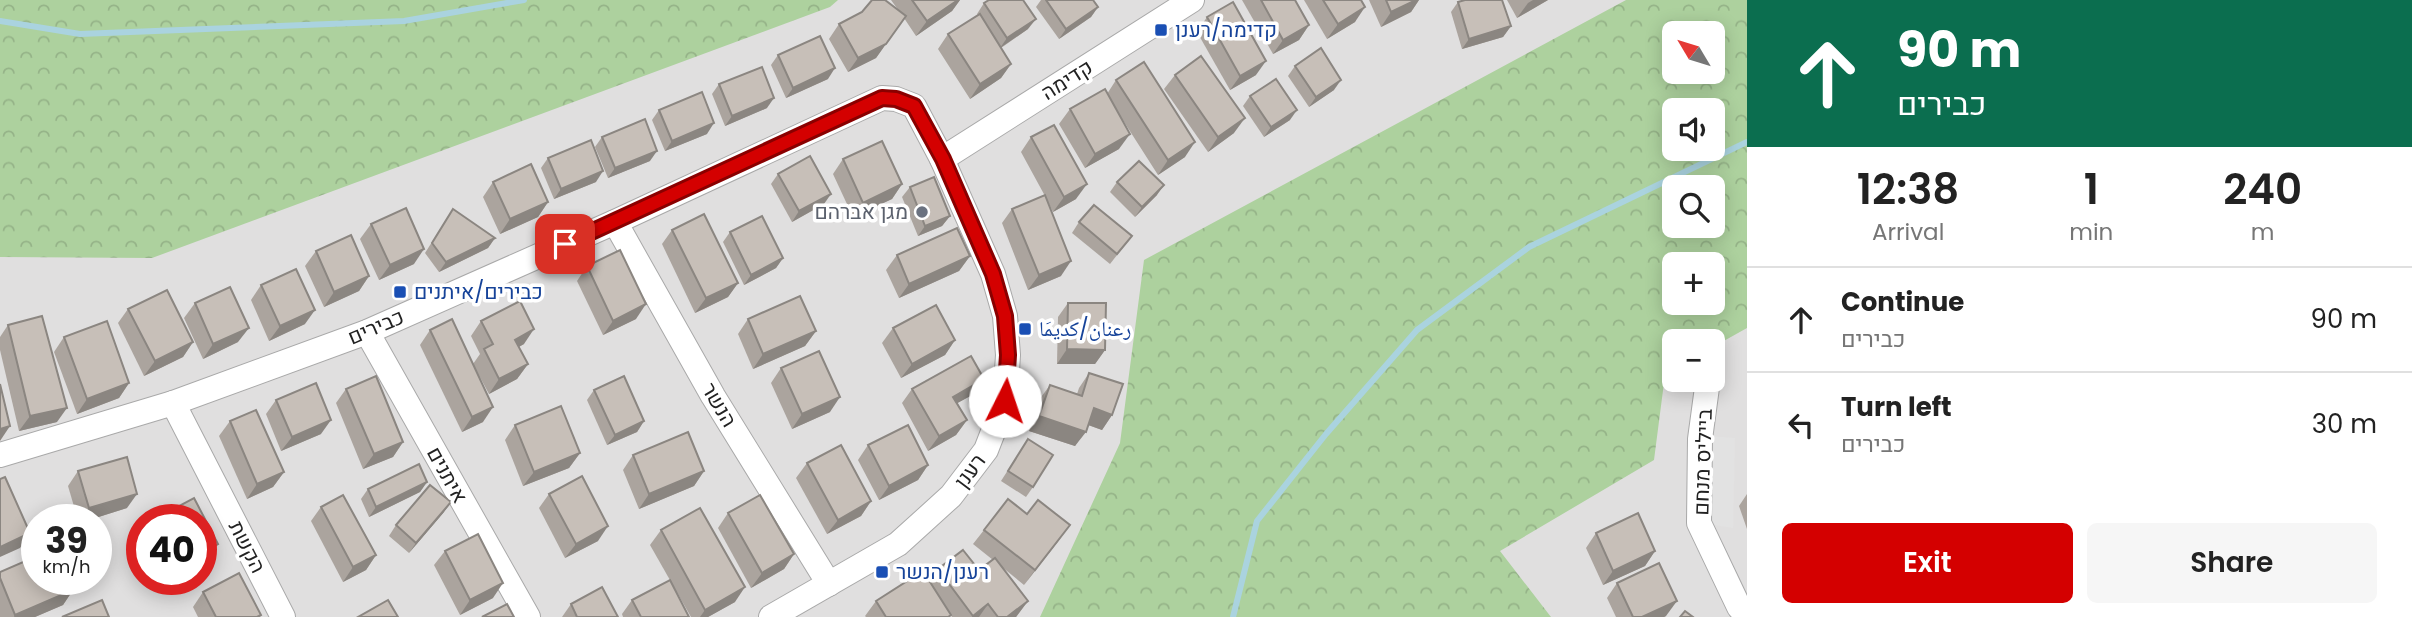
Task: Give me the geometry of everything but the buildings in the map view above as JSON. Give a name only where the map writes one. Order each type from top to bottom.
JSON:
[{"type":"street","name":"קדימה","points":[[943,159],[1192,0]]},
{"type":"street","name":"כבירים","points":[[0,455],[173,403],[367,332],[615,222],[882,98],[896,99],[914,106],[943,159]]},
{"type":"street","name":"רענן","points":[[771,617],[898,544],[951,496],[986,450],[1005,401],[1008,355],[1005,316],[993,274],[943,159]]},
{"type":"street","name":"הנשר","points":[[615,222],[713,396],[829,584]]},
{"type":"street","name":"איתנים","points":[[367,332],[528,617]]},
{"type":"street","name":"בייליס מנחם","points":[[1706,392],[1700,439],[1699,523],[1739,607],[1747,616]]},
{"type":"street","name":"הקשת","points":[[173,403],[283,617]]},
{"type":"shaded area","points":[[0,0],[1747,0],[1747,617],[0,617]]},
{"type":"shaded area","points":[[1707,436],[1735,438],[1733,528],[1708,524]]},
{"type":"green space","points":[[0,0],[838,0],[830,7],[152,258],[0,257]]},
{"type":"green space","points":[[1626,0],[1747,0],[1747,328],[1725,340],[1725,329],[1662,329],[1663,392],[1654,460],[1500,551],[1551,617],[1040,617],[1120,443],[1144,260]]},
{"type":"waterway","points":[[0,21],[80,34],[404,21],[524,0]]},
{"type":"waterway","points":[[1233,617],[1257,521],[1326,434],[1417,330],[1529,247],[1747,142]]},
{"type":"place","name":"קדימה/רענן","points":[[1161,30]]},
{"type":"place","name":"מגן אברהם","points":[[922,212]]},
{"type":"place","name":"כבירים/איתנים","points":[[400,292]]},
{"type":"place","name":"رعنان/كديمَا","points":[[1025,329]]},
{"type":"place","name":"רענן/הנשר","points":[[882,572]]},
{"type":"route","points":[[565,244],[882,98],[896,99],[914,106],[943,159],[993,274],[1005,316],[1008,355],[1005,401]]}]
